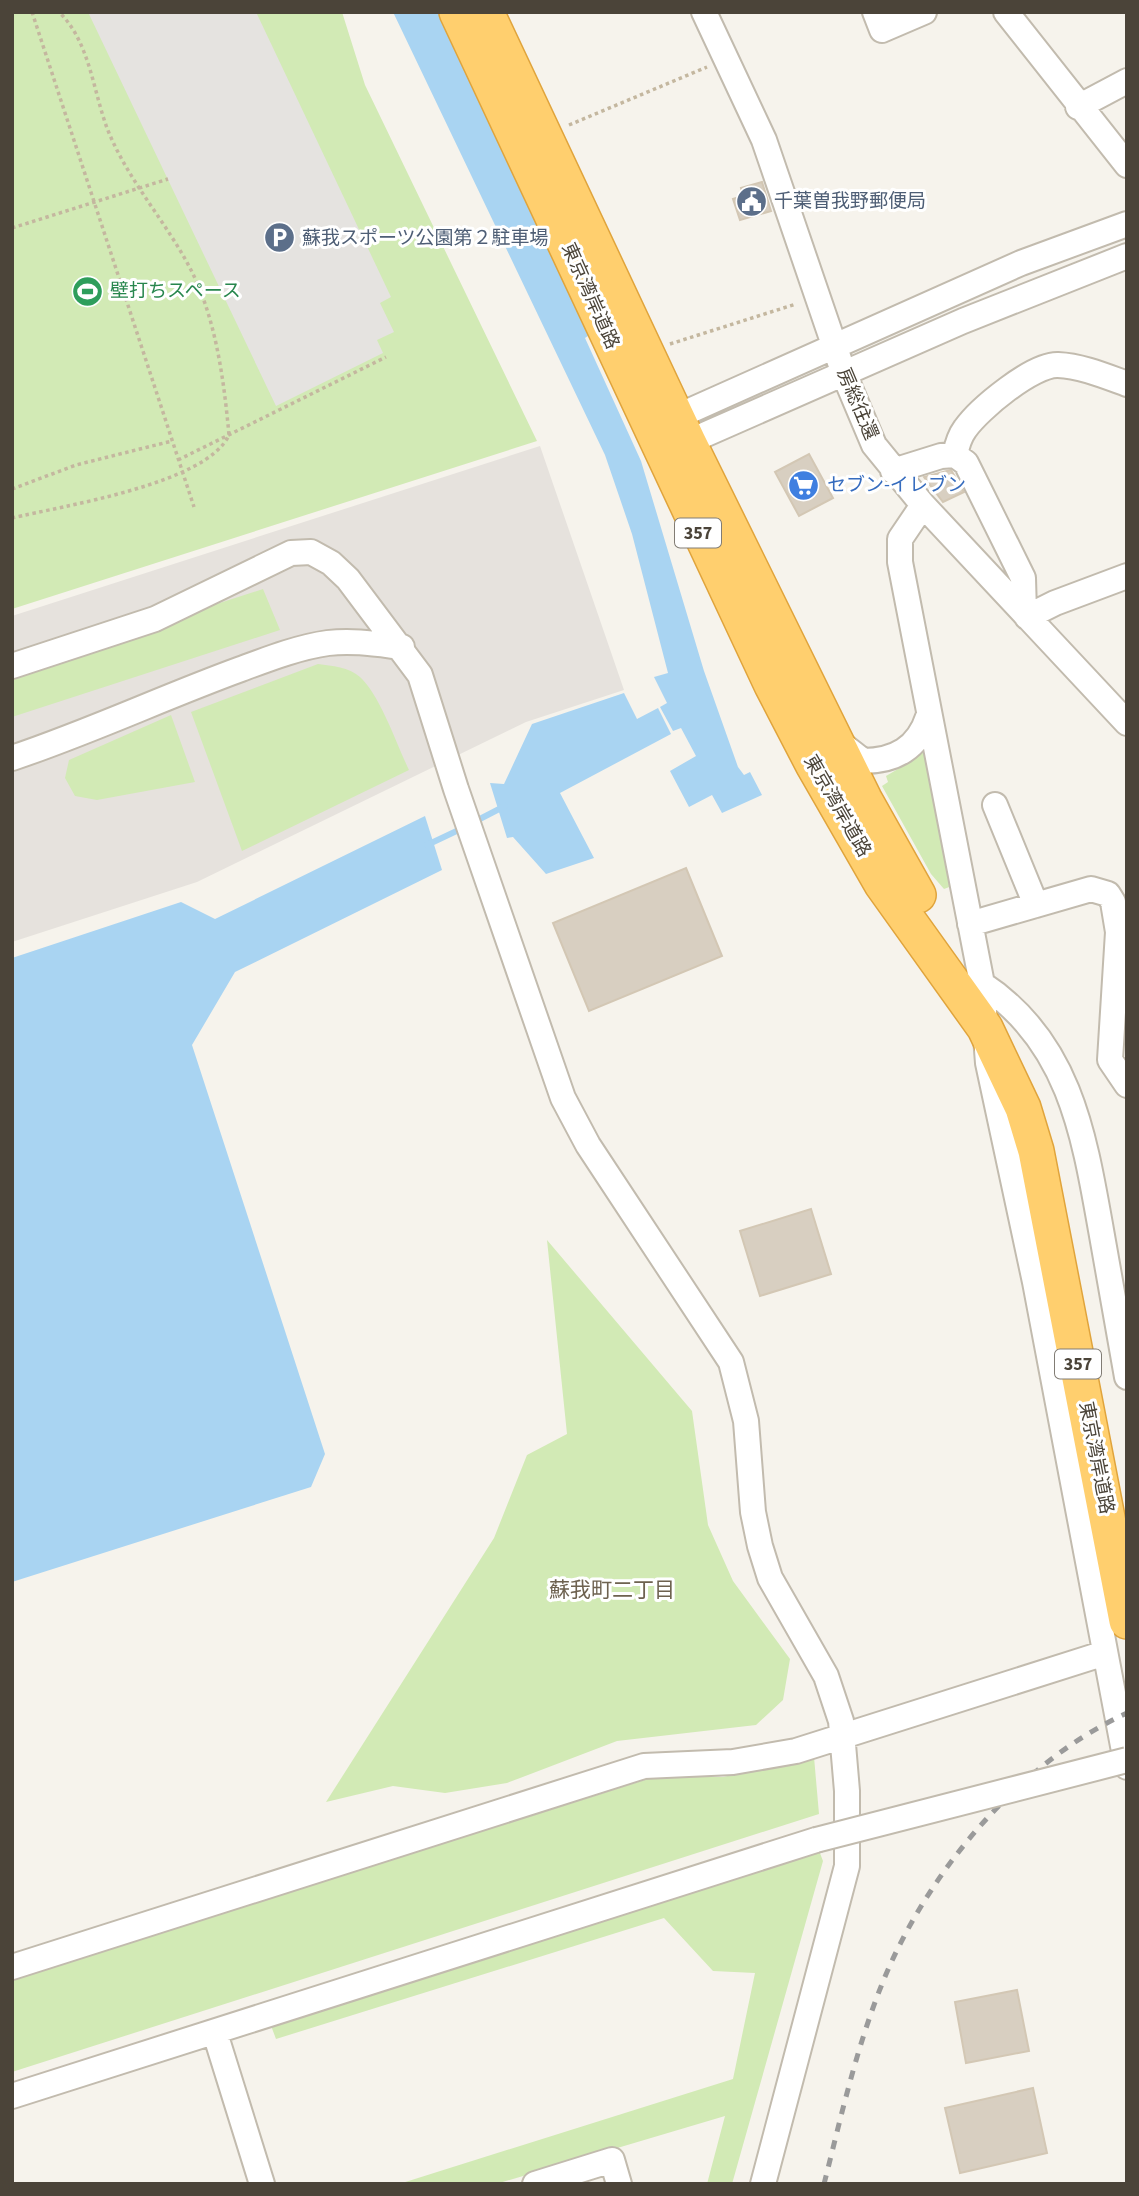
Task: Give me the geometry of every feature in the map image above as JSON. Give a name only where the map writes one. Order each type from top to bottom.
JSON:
[{"type":"highway","name":"東京湾岸道路","points":[[457,12],[545,195],[907,878],[982,984],[1024,1056],[1023,1113],[1064,1176],[1127,1494]]},
{"type":"highway","name":"東京湾岸道路","points":[[486,12],[645,352],[757,656],[818,774],[882,884],[985,1028],[1023,1113],[1036,1151],[1127,1621]]},
{"type":"street","name":"房総往還","points":[[704,12],[764,140],[844,374],[874,445],[923,505],[1127,723]]},
{"type":"street","points":[[875,12],[882,30],[924,12]]},
{"type":"street","points":[[1006,12],[1078,107],[1127,165]]},
{"type":"street","points":[[1078,107],[1127,81]]},
{"type":"street","points":[[673,433],[834,345],[1021,263],[1127,224]]},
{"type":"street","points":[[673,433],[844,374],[1039,288],[1127,256]]},
{"type":"street","points":[[955,455],[957,442],[972,420],[1042,367],[1057,365],[1080,369],[1127,384]]},
{"type":"street","points":[[893,471],[941,456],[955,455],[967,463],[1024,578],[1026,615],[1127,576]]},
{"type":"street","points":[[923,505],[904,531],[899,551],[928,717],[982,984],[985,1028]]},
{"type":"street","points":[[12,666],[155,619],[291,552],[311,552],[331,563],[348,579],[402,647],[420,675],[480,861],[563,1098],[588,1145],[731,1363],[746,1422],[753,1513],[760,1546],[770,1578],[826,1676],[841,1721],[847,1791],[847,1866],[763,2184]]},
{"type":"street","points":[[12,758],[60,742],[178,692],[270,659],[326,643],[365,642],[402,647]]},
{"type":"street","points":[[834,737],[863,761],[891,758],[911,748],[919,738],[928,717]]},
{"type":"street","points":[[995,804],[1036,905]]},
{"type":"street","points":[[970,924],[1091,889],[1108,894],[1122,930],[1110,1060],[1127,1085]]},
{"type":"street","points":[[982,984],[1010,1002],[1037,1035],[1063,1076],[1073,1102],[1094,1190],[1127,1377]]},
{"type":"street","points":[[1023,1113],[1105,1653],[1123,1724],[1127,1767]]},
{"type":"street","points":[[12,1968],[643,1766],[733,1762],[796,1751],[842,1734],[1105,1653]]},
{"type":"street","points":[[12,2096],[215,2033],[703,1874],[816,1840],[1127,1760]]},
{"type":"street","points":[[215,2033],[262,2184]]},
{"type":"street","points":[[538,2183],[612,2160],[619,2184]]},
{"type":"path","points":[[32,12],[194,507]]},
{"type":"path","points":[[59,12],[81,45],[110,134],[191,270],[206,307],[229,435]]},
{"type":"path","points":[[545,136],[725,59]]},
{"type":"path","points":[[12,228],[168,179]]},
{"type":"path","points":[[645,352],[818,297]]},
{"type":"path","points":[[178,460],[386,357]]},
{"type":"path","points":[[12,518],[145,487],[205,458],[229,435]]},
{"type":"path","points":[[12,489],[76,465],[172,441]]},
{"type":"shaded area","name":"蘇我スポーツ公園第２駐車場","points":[[88,12],[256,12],[391,297],[380,303],[394,332],[377,340],[383,353],[276,406]]},
{"type":"shaded area","points":[[540,446],[624,690],[526,722],[197,882],[12,942],[12,616]]},
{"type":"green space","points":[[12,12],[342,12],[365,85],[537,441],[12,609]]},
{"type":"green space","points":[[263,589],[280,630],[12,717],[12,670]]},
{"type":"green space","points":[[318,664],[351,671],[367,685],[381,708],[409,770],[242,851],[191,712]]},
{"type":"green space","points":[[171,715],[195,782],[97,800],[75,796],[65,778],[69,760]]},
{"type":"green space","points":[[924,749],[952,886],[944,889],[931,874],[882,786],[888,782],[886,776],[915,759]]},
{"type":"green space","points":[[547,1240],[692,1411],[708,1525],[733,1581],[790,1659],[783,1700],[756,1725],[617,1741],[507,1783],[445,1793],[393,1786],[326,1802],[494,1538],[527,1455],[567,1434]]},
{"type":"green space","points":[[814,1757],[819,1814],[12,2072],[12,1980],[657,1776],[723,1777]]},
{"type":"green space","points":[[818,1848],[823,1861],[732,2184],[707,2184],[725,2116],[496,2184],[399,2184],[733,2079],[755,1973],[713,1971],[664,1918],[276,2039],[270,2023]]},
{"type":"water","points":[[393,12],[438,12],[591,334],[585,338],[641,461],[704,671],[738,767],[744,775],[750,772],[762,795],[722,813],[712,795],[689,807],[670,771],[696,756],[681,728],[673,731],[660,707],[667,703],[654,677],[668,673],[632,534],[605,455]]},
{"type":"water","points":[[624,693],[637,719],[658,708],[671,734],[560,793],[594,858],[546,874],[513,837],[507,838],[490,783],[504,784],[532,724]]},
{"type":"water","points":[[425,816],[442,870],[235,972],[192,1045],[325,1454],[311,1487],[12,1582],[12,958],[181,902],[215,919]]},
{"type":"building","points":[[762,182],[771,211],[740,220],[733,199],[743,196],[741,188]]},
{"type":"building","name":"セブン-イレブン","points":[[809,454],[833,498],[799,516],[775,472]]},
{"type":"building","points":[[951,470],[964,492],[943,502],[924,477]]},
{"type":"building","points":[[686,868],[722,956],[589,1011],[553,923]]},
{"type":"building","points":[[811,1209],[831,1274],[760,1296],[740,1231]]},
{"type":"building","points":[[1017,1990],[1029,2051],[966,2063],[955,2002]]},
{"type":"building","points":[[1033,2088],[1047,2153],[960,2173],[945,2108]]},
{"type":"waterway","points":[[474,822],[505,806]]},
{"type":"waterway","points":[[427,845],[465,827]]},
{"type":"railway","points":[[824,2184],[864,2033],[882,1984],[924,1902],[950,1863],[980,1826],[1013,1792],[1049,1761],[1087,1734],[1127,1713]]},
{"type":"place","name":"千葉曽我野郵便局","points":[[751,201]]},
{"type":"place","name":"蘇我スポーツ公園第２駐車場","points":[[279,238]]},
{"type":"place","name":"壁打ちスペース","points":[[87,291]]},
{"type":"place","name":"セブン-イレブン","points":[[804,485]]},
{"type":"district","name":"蘇我町二丁目","points":[[612,1590]]}]
